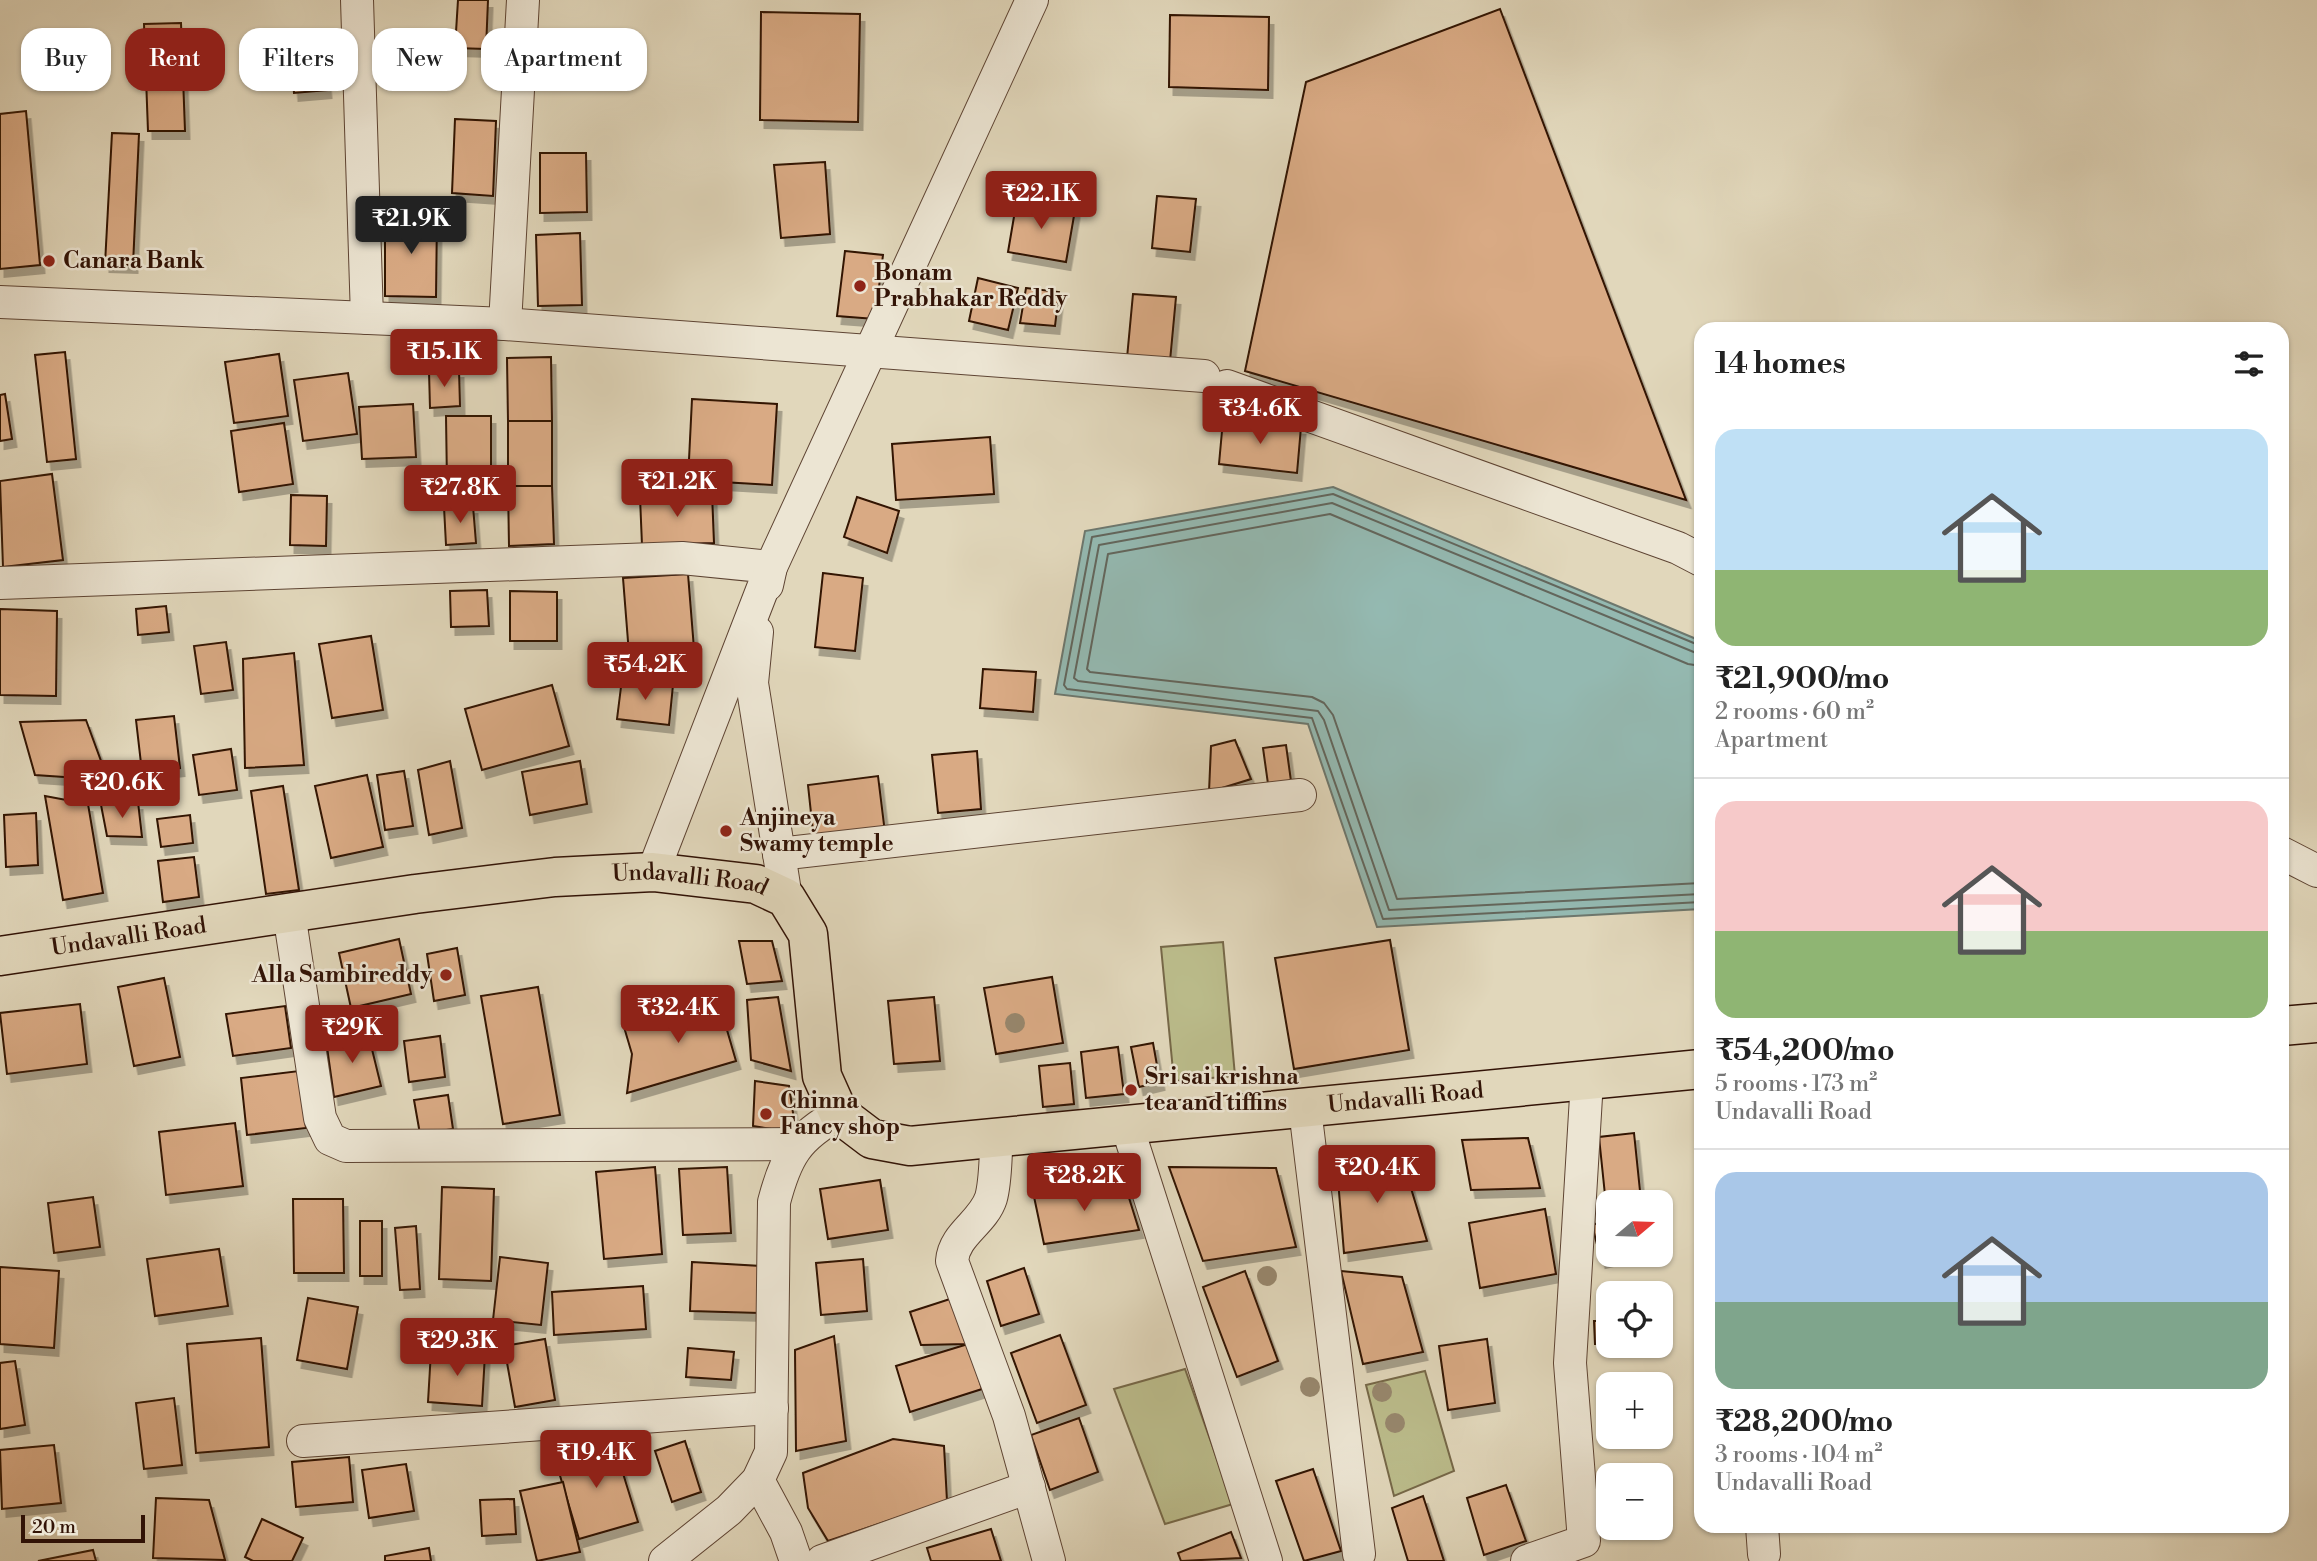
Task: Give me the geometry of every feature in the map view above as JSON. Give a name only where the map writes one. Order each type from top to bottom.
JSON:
[{"type":"main road","name":"Undavalli Road","points":[[0,956],[498,882],[653,872],[756,884],[786,898],[807,934],[822,1076],[839,1114],[872,1139],[910,1146],[1694,1070]]},
{"type":"main road","points":[[2289,1025],[2317,1023]]},
{"type":"street","points":[[358,0],[367,318]]},
{"type":"street","points":[[505,324],[523,0]]},
{"type":"street","points":[[653,872],[771,567],[1032,0]]},
{"type":"street","points":[[0,302],[505,324],[1216,381],[1678,548],[1694,556]]},
{"type":"street","points":[[0,583],[682,558],[771,567]]},
{"type":"street","points":[[771,567],[754,644],[752,682],[786,898]]},
{"type":"street","points":[[779,854],[1300,795]]},
{"type":"street","points":[[2289,857],[2317,871]]},
{"type":"street","points":[[289,913],[320,1118],[330,1139],[346,1146],[797,1144]]},
{"type":"street","points":[[1527,1561],[1584,1541],[1570,1363],[1587,1080]]},
{"type":"street","points":[[1305,1109],[1359,1554]]},
{"type":"street","points":[[673,1559],[758,1480],[771,1452],[774,1202],[782,1171],[797,1144],[815,1127],[839,1114]]},
{"type":"street","points":[[1127,1126],[1266,1561]]},
{"type":"street","points":[[997,1138],[991,1197],[983,1214],[953,1247],[952,1262],[1009,1416],[1049,1561]]},
{"type":"street","points":[[303,1441],[772,1408]]},
{"type":"street","points":[[758,1480],[786,1532],[796,1561]]},
{"type":"street","points":[[822,1561],[1029,1487]]},
{"type":"green space","points":[[1223,942],[1235,1076],[1174,1081],[1161,947]]},
{"type":"green space","points":[[1185,1369],[1233,1504],[1165,1524],[1114,1389]]},
{"type":"green space","points":[[1425,1371],[1454,1471],[1394,1496],[1366,1385]]},
{"type":"water","points":[[1333,487],[1694,638],[1694,909],[1377,927],[1308,724],[1055,694],[1085,531]]},
{"type":"building","points":[[458,0],[488,0],[487,28],[481,28],[481,49],[467,48],[467,28],[456,28]]},
{"type":"building","points":[[1500,9],[1686,500],[1245,371],[1306,82]]},
{"type":"building","points":[[761,12],[860,14],[858,122],[760,120]]},
{"type":"building","points":[[1170,15],[1269,17],[1268,90],[1169,87]]},
{"type":"building","points":[[181,23],[181,28],[144,28],[144,24]]},
{"type":"building","points":[[147,91],[184,91],[185,131],[148,131]]},
{"type":"building","points":[[26,111],[40,265],[0,269],[0,114]]},
{"type":"building","points":[[455,119],[496,121],[493,196],[452,193]]},
{"type":"building","points":[[112,133],[139,134],[133,265],[105,264]]},
{"type":"building","points":[[540,153],[586,153],[587,212],[540,213]]},
{"type":"building","points":[[825,162],[830,234],[781,238],[774,165]]},
{"type":"building","points":[[1157,196],[1196,199],[1190,252],[1152,248]]},
{"type":"building","points":[[1017,199],[1075,210],[1066,262],[1008,252]]},
{"type":"building","points":[[385,216],[437,216],[436,297],[385,296]]},
{"type":"building","points":[[580,233],[582,305],[538,306],[536,235]]},
{"type":"building","name":"Bonam Prabhakar Reddy","points":[[845,251],[883,255],[875,319],[837,316]]},
{"type":"building","points":[[978,278],[1018,288],[1008,330],[969,321]]},
{"type":"building","points":[[1026,288],[1059,292],[1055,326],[1020,323]]},
{"type":"building","points":[[1133,294],[1176,297],[1170,361],[1127,358]]},
{"type":"building","points":[[65,352],[76,459],[47,462],[35,355]]},
{"type":"building","points":[[279,354],[288,416],[234,423],[225,362]]},
{"type":"building","points":[[551,357],[552,421],[508,421],[507,358]]},
{"type":"building","points":[[459,370],[460,406],[430,408],[429,371]]},
{"type":"building","points":[[348,373],[357,434],[303,441],[294,380]]},
{"type":"building","points":[[5,394],[12,439],[0,441],[0,395]]},
{"type":"building","points":[[692,399],[777,404],[772,485],[688,480]]},
{"type":"building","points":[[413,404],[416,457],[362,459],[359,407]]},
{"type":"building","points":[[446,416],[491,416],[491,484],[447,484]]},
{"type":"building","points":[[1223,420],[1301,427],[1297,473],[1219,464]]},
{"type":"building","points":[[508,421],[552,421],[552,486],[508,486]]},
{"type":"building","points":[[284,423],[293,484],[239,492],[231,431]]},
{"type":"building","points":[[990,437],[994,494],[896,500],[892,444]]},
{"type":"building","points":[[52,474],[63,560],[3,567],[0,481]]},
{"type":"building","points":[[508,486],[552,486],[554,544],[509,546]]},
{"type":"building","points":[[712,493],[714,543],[642,545],[640,497]]},
{"type":"building","points":[[291,495],[327,496],[326,546],[290,545]]},
{"type":"building","points":[[857,497],[899,511],[887,553],[844,537]]},
{"type":"building","points":[[473,506],[476,543],[446,545],[444,507]]},
{"type":"building","points":[[823,573],[863,578],[855,651],[815,647]]},
{"type":"building","points":[[688,574],[694,649],[629,654],[623,578]]},
{"type":"building","points":[[487,590],[489,626],[451,627],[450,591]]},
{"type":"building","points":[[510,591],[557,592],[557,641],[510,641]]},
{"type":"building","points":[[166,606],[169,632],[138,635],[136,609]]},
{"type":"building","points":[[0,609],[57,611],[56,696],[0,695]]},
{"type":"building","points":[[371,636],[383,710],[332,718],[319,644]]},
{"type":"building","points":[[226,642],[233,690],[201,694],[194,646]]},
{"type":"building","points":[[294,653],[304,765],[245,768],[243,659]]},
{"type":"building","points":[[983,669],[1036,672],[1033,712],[980,708]]},
{"type":"building","points":[[622,679],[673,685],[669,725],[617,719]]},
{"type":"building","points":[[552,685],[569,746],[482,770],[465,709]]},
{"type":"building","points":[[174,716],[180,768],[142,772],[136,720]]},
{"type":"building","points":[[86,720],[108,780],[35,775],[20,722]]},
{"type":"building","points":[[1235,740],[1251,779],[1209,792],[1211,746]]},
{"type":"building","points":[[1286,745],[1291,781],[1268,784],[1263,748]]},
{"type":"building","points":[[231,749],[237,790],[199,795],[193,755]]},
{"type":"building","points":[[977,751],[981,809],[938,813],[932,755]]},
{"type":"building","points":[[450,761],[462,828],[429,835],[418,770]]},
{"type":"building","points":[[580,761],[587,804],[530,815],[522,772]]},
{"type":"building","points":[[404,771],[413,826],[385,830],[377,775]]},
{"type":"building","points":[[367,775],[383,847],[331,858],[315,786]]},
{"type":"building","points":[[878,776],[885,833],[814,841],[808,785]]},
{"type":"building","points":[[283,786],[299,890],[266,894],[251,791]]},
{"type":"building","points":[[45,796],[88,804],[103,893],[63,900]]},
{"type":"building","points":[[138,802],[142,837],[107,836],[101,805]]},
{"type":"building","points":[[36,813],[38,865],[6,867],[4,815]]},
{"type":"building","points":[[190,815],[193,843],[161,847],[157,819]]},
{"type":"building","points":[[194,857],[199,897],[163,902],[158,861]]},
{"type":"building","points":[[399,939],[411,994],[351,1008],[339,953]]},
{"type":"building","points":[[1390,940],[1409,1050],[1294,1069],[1275,958]]},
{"type":"building","points":[[739,941],[772,941],[782,981],[747,984]]},
{"type":"building","name":"Alla Sambireddy","points":[[457,948],[465,995],[434,1001],[427,954]]},
{"type":"building","points":[[1052,977],[1063,1043],[996,1054],[984,988]]},
{"type":"building","points":[[164,978],[180,1057],[134,1066],[118,987]]},
{"type":"building","points":[[538,987],[560,1115],[503,1124],[481,996]]},
{"type":"building","points":[[778,997],[791,1071],[751,1060],[747,1000]]},
{"type":"building","points":[[934,997],[940,1061],[894,1064],[888,1001]]},
{"type":"building","points":[[718,999],[736,1061],[627,1093],[632,1054],[624,1027]]},
{"type":"building","points":[[80,1004],[87,1064],[7,1074],[0,1013]]},
{"type":"building","points":[[285,1006],[291,1048],[233,1056],[226,1014]]},
{"type":"building","points":[[368,1033],[381,1086],[334,1097],[326,1040]]},
{"type":"building","points":[[440,1036],[445,1077],[409,1082],[404,1041]]},
{"type":"building","points":[[1153,1043],[1160,1082],[1139,1087],[1131,1047]]},
{"type":"building","points":[[1118,1047],[1124,1094],[1086,1098],[1081,1052]]},
{"type":"building","points":[[1070,1063],[1074,1104],[1043,1107],[1039,1066]]},
{"type":"building","points":[[299,1071],[306,1128],[247,1135],[241,1078]]},
{"type":"building","points":[[755,1081],[789,1086],[796,1133],[753,1126]]},
{"type":"building","points":[[448,1095],[453,1129],[420,1134],[414,1100]]},
{"type":"building","points":[[235,1123],[243,1186],[166,1195],[159,1132]]},
{"type":"building","points":[[1634,1133],[1640,1190],[1604,1190],[1599,1137]]},
{"type":"building","points":[[1528,1138],[1540,1188],[1471,1190],[1462,1140]]},
{"type":"building","points":[[1336,1155],[1403,1162],[1427,1241],[1344,1253]]},
{"type":"building","points":[[655,1167],[662,1254],[604,1259],[596,1172]]},
{"type":"building","points":[[727,1167],[731,1233],[683,1235],[679,1169]]},
{"type":"building","points":[[1169,1167],[1276,1168],[1296,1247],[1203,1261]]},
{"type":"building","points":[[880,1180],[888,1230],[828,1239],[820,1189]]},
{"type":"building","points":[[1125,1185],[1139,1230],[1044,1244],[1033,1192]]},
{"type":"building","points":[[442,1187],[494,1189],[491,1281],[439,1279]]},
{"type":"building","points":[[93,1197],[100,1247],[54,1253],[48,1203]]},
{"type":"building","points":[[293,1199],[343,1199],[344,1273],[294,1273]]},
{"type":"building","points":[[1545,1209],[1556,1274],[1480,1288],[1469,1223]]},
{"type":"building","points":[[360,1221],[382,1221],[382,1276],[360,1276]]},
{"type":"building","points":[[1596,1224],[1596,1241],[1592,1225]]},
{"type":"building","points":[[416,1226],[420,1289],[400,1290],[395,1228]]},
{"type":"building","points":[[219,1249],[228,1306],[155,1316],[147,1259]]},
{"type":"building","points":[[500,1257],[548,1263],[541,1325],[493,1320]]},
{"type":"building","points":[[863,1259],[867,1311],[821,1315],[816,1263]]},
{"type":"building","points":[[692,1262],[761,1266],[760,1313],[690,1311]]},
{"type":"building","points":[[0,1267],[59,1271],[54,1348],[0,1344]]},
{"type":"building","points":[[1024,1268],[1039,1314],[1001,1326],[987,1281]]},
{"type":"building","points":[[1245,1271],[1278,1361],[1237,1377],[1203,1287]]},
{"type":"building","points":[[1341,1271],[1402,1277],[1423,1352],[1363,1364]]},
{"type":"building","points":[[643,1286],[646,1329],[554,1335],[552,1292]]},
{"type":"building","points":[[308,1298],[358,1307],[347,1369],[297,1360]]},
{"type":"building","points":[[953,1298],[968,1344],[921,1345],[910,1312]]},
{"type":"building","points":[[1594,1321],[1596,1321],[1596,1344]]},
{"type":"building","points":[[1060,1335],[1086,1405],[1037,1423],[1011,1353]]},
{"type":"building","points":[[834,1336],[846,1441],[796,1451],[795,1350]]},
{"type":"building","points":[[261,1338],[269,1447],[196,1453],[187,1344]]},
{"type":"building","points":[[545,1339],[555,1400],[515,1407],[504,1346]]},
{"type":"building","points":[[1487,1339],[1495,1403],[1448,1410],[1439,1346]]},
{"type":"building","points":[[968,1344],[982,1389],[910,1412],[896,1366]]},
{"type":"building","points":[[688,1348],[734,1352],[731,1380],[686,1377]]},
{"type":"building","points":[[431,1351],[485,1354],[482,1406],[428,1402]]},
{"type":"building","points":[[15,1361],[25,1425],[0,1429],[0,1363]]},
{"type":"building","points":[[174,1398],[182,1465],[144,1469],[136,1403]]},
{"type":"building","points":[[1079,1418],[1098,1472],[1050,1490],[1031,1435]]},
{"type":"building","points":[[893,1439],[944,1446],[947,1501],[828,1541],[808,1508],[803,1473]]},
{"type":"building","points":[[613,1441],[638,1522],[579,1539],[555,1459]]},
{"type":"building","points":[[685,1441],[701,1492],[672,1502],[655,1451]]},
{"type":"building","points":[[54,1445],[61,1503],[2,1509],[0,1450]]},
{"type":"building","points":[[349,1457],[353,1502],[296,1507],[292,1462]]},
{"type":"building","points":[[406,1464],[414,1511],[369,1518],[362,1470]]},
{"type":"building","points":[[1313,1469],[1341,1551],[1304,1561],[1276,1481]]},
{"type":"building","points":[[563,1482],[580,1552],[537,1561],[520,1491]]},
{"type":"building","points":[[1506,1485],[1526,1541],[1484,1555],[1467,1498]]},
{"type":"building","points":[[1423,1496],[1444,1561],[1408,1561],[1392,1508]]},
{"type":"building","points":[[156,1498],[209,1500],[225,1560],[153,1558]]},
{"type":"building","points":[[514,1499],[516,1534],[482,1536],[480,1500]]},
{"type":"building","points":[[262,1519],[303,1538],[292,1561],[253,1561],[245,1557]]},
{"type":"building","points":[[991,1529],[1001,1561],[931,1561],[927,1548]]},
{"type":"building","points":[[1231,1532],[1241,1558],[1181,1561],[1178,1553]]},
{"type":"building","points":[[429,1548],[431,1561],[385,1561],[385,1556]]},
{"type":"building","points":[[93,1550],[96,1561],[38,1561]]},
{"type":"place","name":"Canara Bank","points":[[49,261]]},
{"type":"place","name":"Bonam Prabhakar Reddy","points":[[860,286]]},
{"type":"place","name":"Anjineya Swamy temple","points":[[726,831]]},
{"type":"place","name":"Alla Sambireddy","points":[[446,975]]},
{"type":"place","name":"Sri sai krishna tea and tiffins","points":[[1131,1090]]},
{"type":"place","name":"Chinna Fancy shop","points":[[766,1114]]}]
